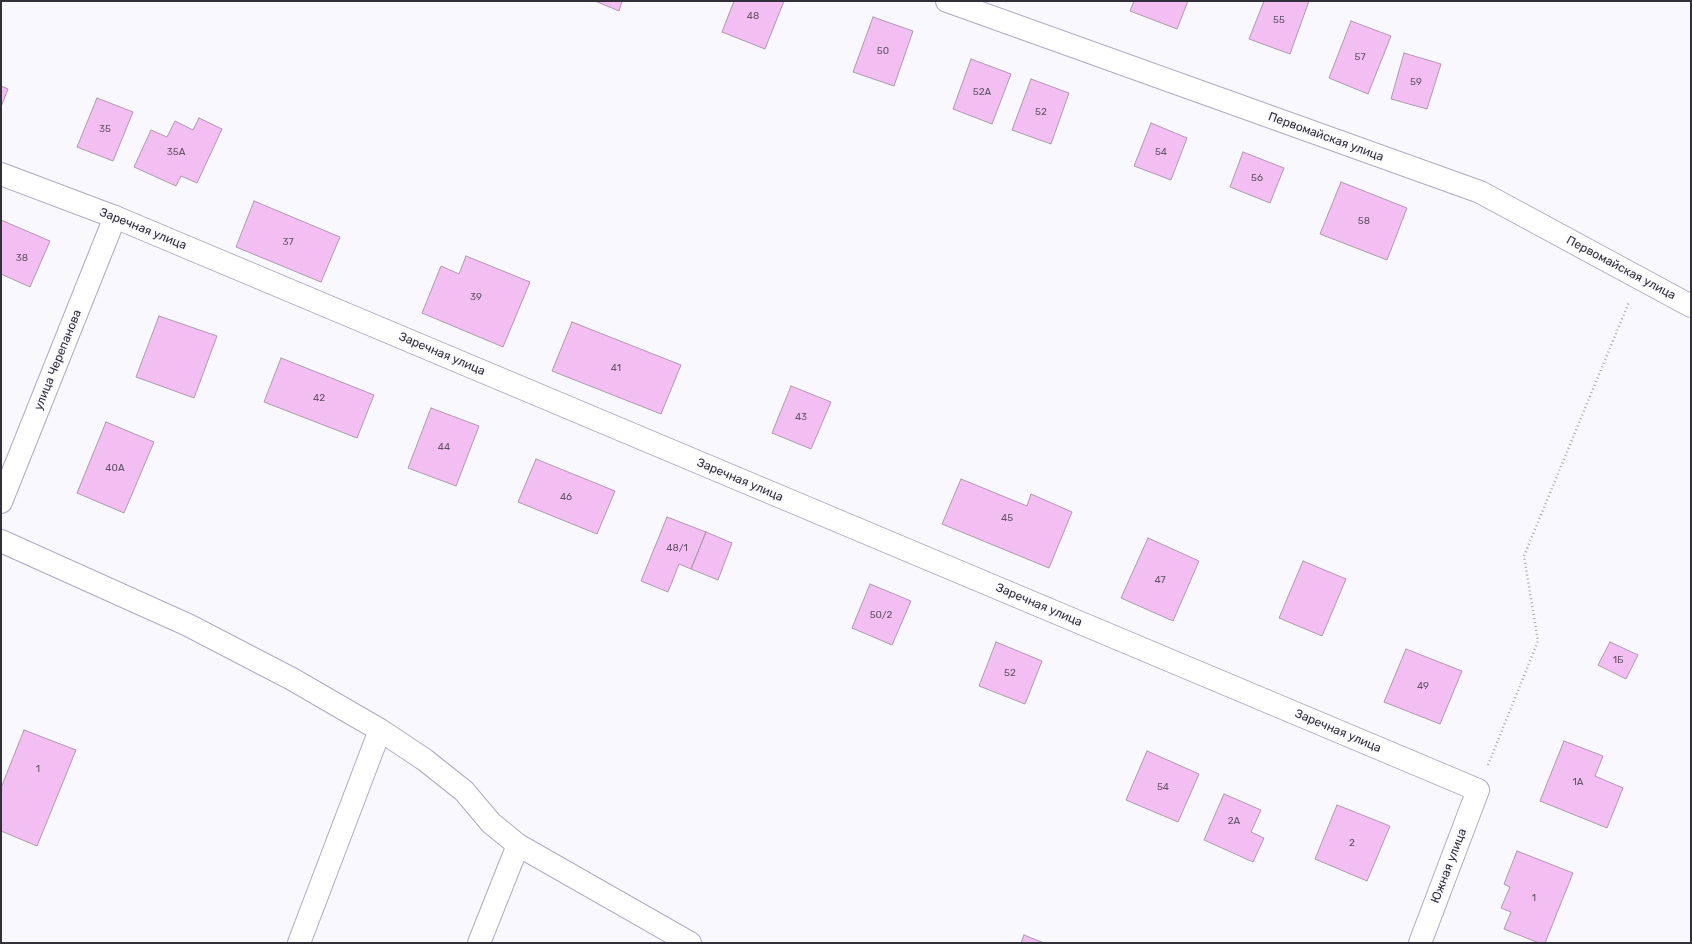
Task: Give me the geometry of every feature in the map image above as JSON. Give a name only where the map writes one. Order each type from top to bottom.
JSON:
[{"type":"street","name":"Первомайская улица","points":[[947,1],[1480,192],[1691,306]]},
{"type":"street","name":"Заречная улица","points":[[1,174],[115,217],[1478,790]]},
{"type":"street","name":"улица Черепанова","points":[[1,502],[115,217]]},
{"type":"street","points":[[1,541],[188,625],[292,679],[380,730],[424,760],[464,791],[491,823],[518,845],[690,943]]},
{"type":"street","points":[[299,943],[380,730]]},
{"type":"street","name":"Южная улица","points":[[1420,943],[1478,790]]},
{"type":"street","points":[[479,943],[518,845]]},
{"type":"path","points":[[1478,790],[1538,641],[1524,556],[1640,278]]},
{"type":"building","points":[[595,1],[622,1],[619,11]]},
{"type":"building","points":[[734,1],[784,1],[765,49],[722,32]]},
{"type":"building","points":[[1134,1],[1188,1],[1177,29],[1130,11]]},
{"type":"building","points":[[1264,1],[1309,1],[1290,54],[1249,39]]},
{"type":"building","points":[[873,17],[913,31],[894,86],[853,72]]},
{"type":"building","points":[[1351,21],[1391,36],[1368,94],[1329,78]]},
{"type":"building","points":[[1404,53],[1441,64],[1427,109],[1391,99]]},
{"type":"building","points":[[971,59],[1011,74],[992,124],[953,109]]},
{"type":"building","points":[[1031,79],[1069,93],[1051,144],[1012,130]]},
{"type":"building","points":[[1,86],[8,89],[1,107]]},
{"type":"building","points":[[97,98],[133,112],[113,161],[77,147]]},
{"type":"building","points":[[199,118],[222,129],[197,183],[181,176],[176,186],[134,167],[151,130],[167,137],[175,121],[193,130]]},
{"type":"building","points":[[1151,123],[1187,138],[1171,180],[1134,166]]},
{"type":"building","points":[[1243,152],[1284,168],[1270,203],[1230,187]]},
{"type":"building","points":[[1341,182],[1407,208],[1387,260],[1320,234]]},
{"type":"building","points":[[254,201],[340,237],[321,282],[236,247]]},
{"type":"building","points":[[1,220],[50,241],[30,287],[1,274]]},
{"type":"building","points":[[466,256],[530,282],[503,347],[422,313],[441,266],[459,274]]},
{"type":"building","points":[[159,316],[217,336],[194,398],[136,377]]},
{"type":"building","points":[[572,322],[681,365],[661,414],[552,371]]},
{"type":"building","points":[[281,358],[374,395],[357,438],[264,402]]},
{"type":"building","points":[[791,386],[831,402],[811,449],[772,433]]},
{"type":"building","points":[[431,408],[479,426],[456,486],[408,468]]},
{"type":"building","points":[[106,422],[154,442],[124,513],[77,493]]},
{"type":"building","points":[[536,459],[615,491],[597,534],[518,502]]},
{"type":"building","points":[[961,479],[1027,506],[1031,494],[1072,512],[1049,568],[942,524]]},
{"type":"building","points":[[667,517],[706,532],[691,569],[679,564],[668,592],[641,581]]},
{"type":"building","points":[[706,532],[732,543],[718,580],[691,569]]},
{"type":"building","points":[[1148,538],[1199,561],[1173,621],[1121,598]]},
{"type":"building","points":[[1303,561],[1346,579],[1322,636],[1279,618]]},
{"type":"building","points":[[870,584],[911,601],[892,645],[852,628]]},
{"type":"building","points":[[996,642],[1042,661],[1025,704],[979,686]]},
{"type":"building","points":[[1610,642],[1638,655],[1626,679],[1598,665]]},
{"type":"building","points":[[1406,649],[1462,671],[1440,724],[1384,702]]},
{"type":"building","points":[[24,730],[76,750],[37,846],[1,831],[1,788]]},
{"type":"building","points":[[1564,741],[1603,756],[1595,776],[1623,788],[1607,828],[1540,801]]},
{"type":"building","points":[[1147,751],[1199,774],[1178,822],[1126,800]]},
{"type":"building","points":[[1224,794],[1261,810],[1251,832],[1264,838],[1253,862],[1204,840]]},
{"type":"building","points":[[1337,805],[1390,826],[1367,881],[1315,859]]},
{"type":"building","points":[[1517,851],[1573,873],[1545,943],[1539,943],[1504,929],[1511,912],[1501,908],[1510,887],[1504,884]]},
{"type":"building","points":[[1024,935],[1044,943],[1021,943]]}]
